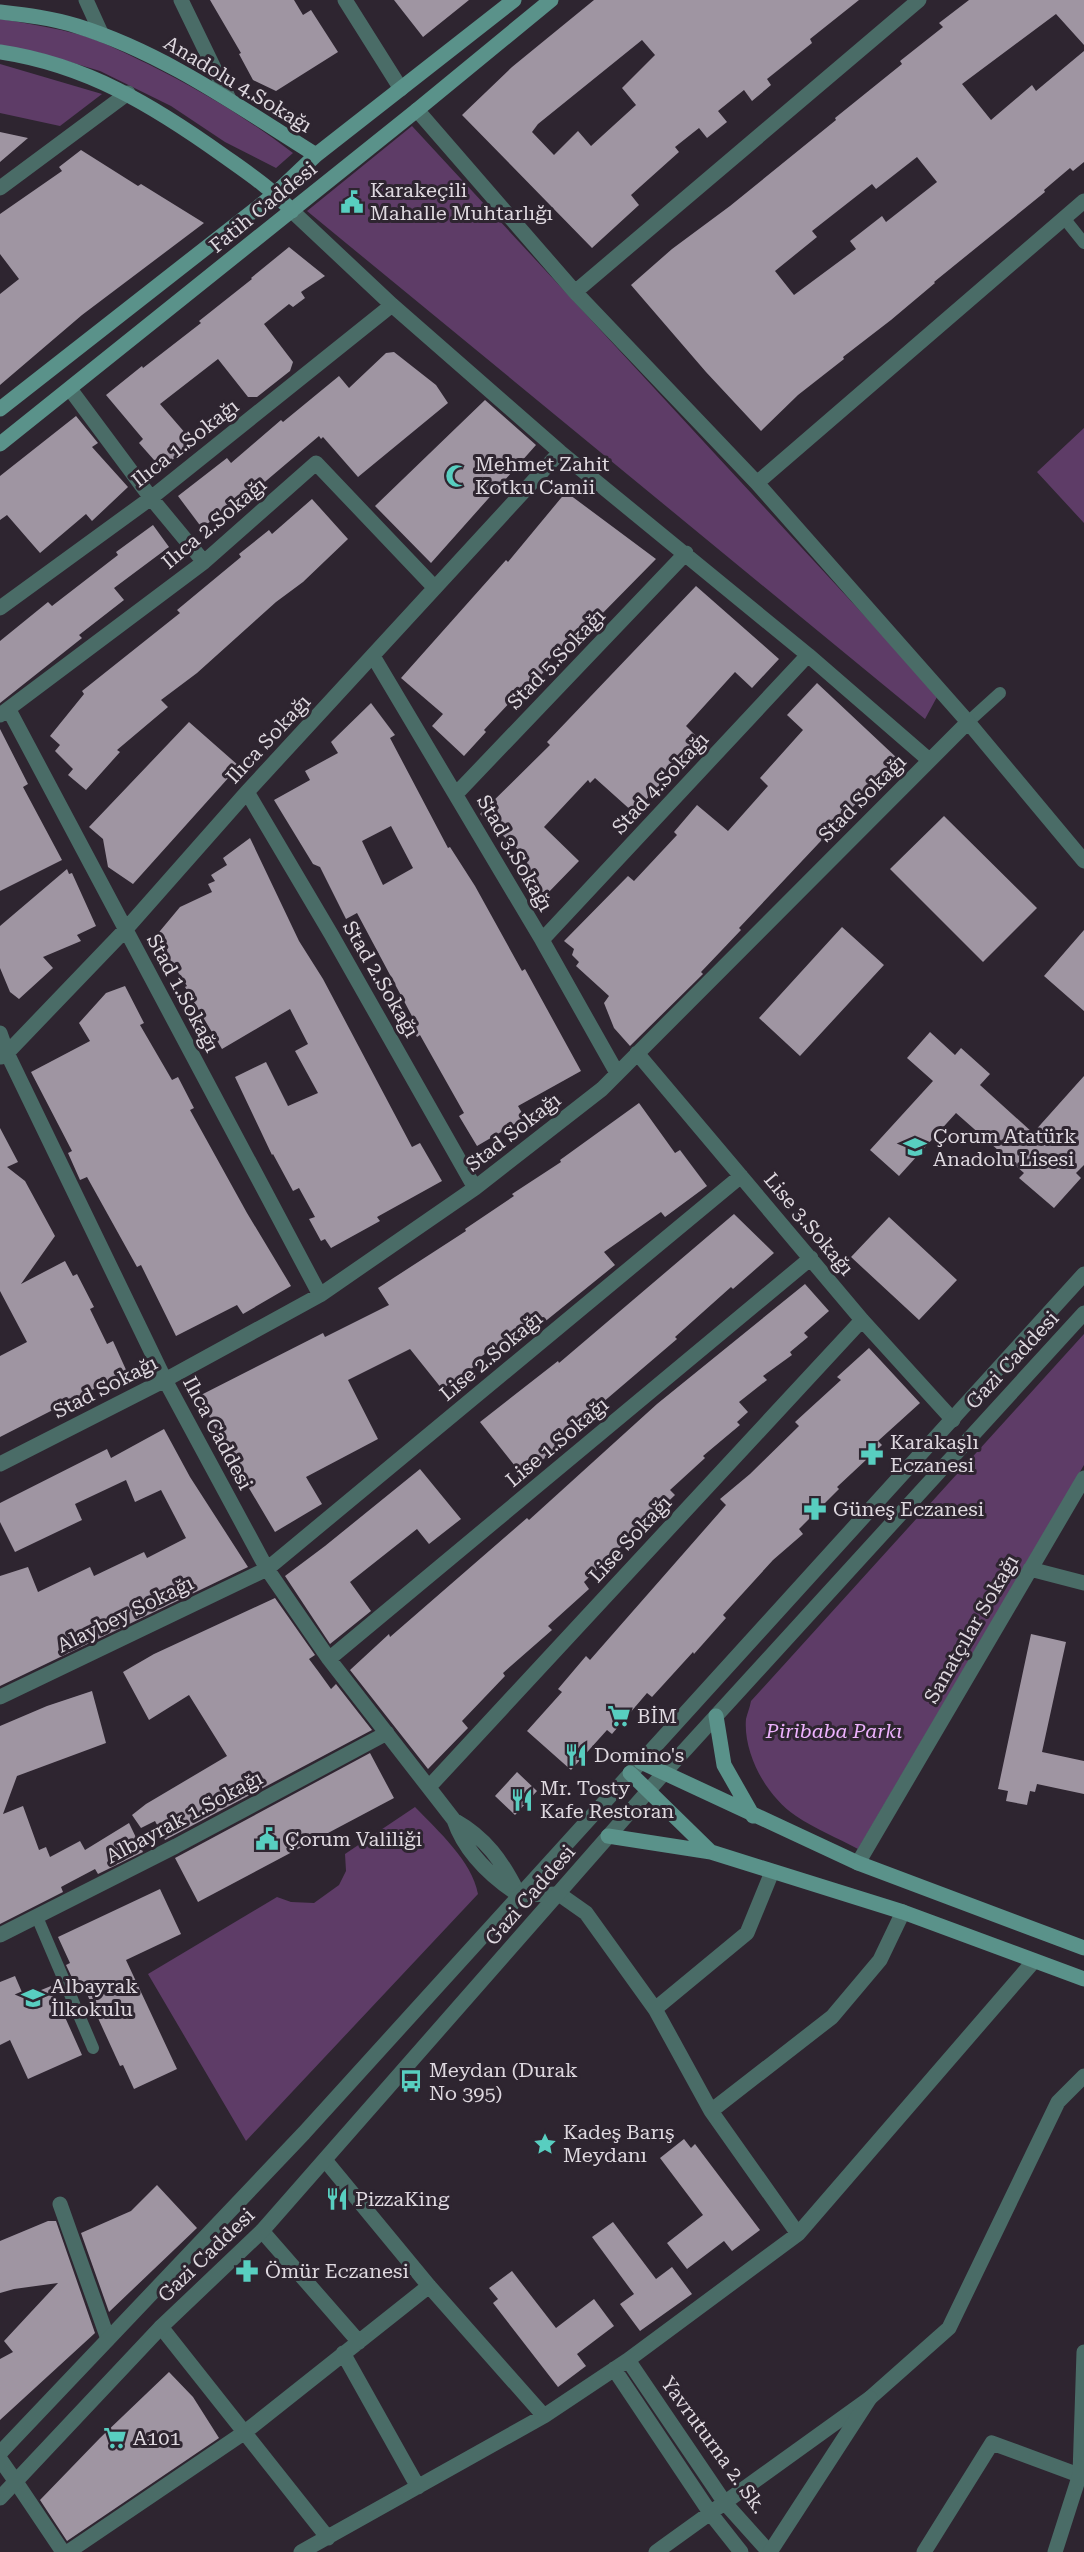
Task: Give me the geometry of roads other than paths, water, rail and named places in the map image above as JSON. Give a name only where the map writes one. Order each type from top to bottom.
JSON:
[{"type":"main road","name":"Fatih Caddesi","points":[[0,409],[276,193],[316,155],[514,0]]},
{"type":"main road","name":"Fatih Caddesi","points":[[0,444],[551,0]]},
{"type":"main road","name":"Anadolu 4.Sokağı","points":[[0,12],[48,18],[102,35],[167,64],[229,99],[316,155]]},
{"type":"main road","points":[[0,52],[65,68],[128,93],[188,130],[276,193],[292,211]]},
{"type":"main road","points":[[401,89],[417,110]]},
{"type":"main road","points":[[716,1716],[724,1765],[753,1816]]},
{"type":"main road","points":[[635,1768],[663,1774],[858,1863],[1084,1948]]},
{"type":"main road","points":[[635,1768],[649,1790],[711,1852]]},
{"type":"main road","points":[[608,1836],[711,1852],[903,1912],[1084,1979]]},
{"type":"street","points":[[86,0],[102,35]]},
{"type":"street","points":[[181,0],[229,99]]},
{"type":"street","points":[[345,0],[401,89]]},
{"type":"street","points":[[575,292],[919,0]]},
{"type":"street","points":[[0,188],[128,93]]},
{"type":"street","points":[[417,110],[575,292],[757,483],[968,722],[1084,861]]},
{"type":"street","points":[[757,483],[1084,201]]},
{"type":"street","points":[[292,211],[392,305],[560,452],[686,553],[929,760]]},
{"type":"street","name":"Ilıca 1.Sokağı","points":[[0,608],[151,498],[392,305]]},
{"type":"street","points":[[70,389],[151,498],[204,562]]},
{"type":"street","name":"Ilıca Sokağı","points":[[4,1056],[126,929],[247,792],[560,452]]},
{"type":"street","name":"Ilıca 2.Sokağı","points":[[5,713],[204,562],[316,463],[435,588]]},
{"type":"street","name":"Stad 5.Sokağı","points":[[456,794],[686,553]]},
{"type":"street","name":"Stad 4.Sokağı","points":[[542,940],[808,655]]},
{"type":"street","name":"Stad 3.Sokağı","points":[[373,656],[542,940],[617,1073]]},
{"type":"street","name":"Stad 1.Sokağı","points":[[5,713],[126,929],[320,1295]]},
{"type":"street","name":"Stad Sokağı","points":[[0,1464],[165,1380],[320,1295],[475,1188],[602,1089],[968,722]]},
{"type":"street","name":"Stad 2.Sokağı","points":[[247,792],[331,934],[475,1188]]},
{"type":"street","name":"Ilıca Caddesi","points":[[0,1033],[4,1056],[165,1380],[267,1569],[329,1659],[454,1820],[460,1837],[494,1878],[519,1895]]},
{"type":"street","name":"Lise 3.Sokağı","points":[[638,1053],[862,1320],[953,1420]]},
{"type":"street","name":"Lise 2.Sokağı","points":[[267,1569],[741,1176]]},
{"type":"street","name":"Lise 1.Sokağı","points":[[329,1659],[811,1258]]},
{"type":"street","name":"Gazi Caddesi","points":[[0,2453],[304,2133],[1084,1274]]},
{"type":"street","name":"Gazi Caddesi","points":[[0,2498],[161,2327],[262,2231],[663,1774],[1084,1313]]},
{"type":"street","name":"Lise Sokağı","points":[[429,1787],[862,1320]]},
{"type":"street","name":"Sanatçılar Sokağı","points":[[858,1863],[1084,1478]]},
{"type":"street","name":"Alaybey Sokağı","points":[[0,1697],[267,1569]]},
{"type":"street","points":[[1030,1569],[1084,1583]]},
{"type":"street","name":"Albayrak 1.Sokağı","points":[[0,1935],[186,1840],[387,1733]]},
{"type":"street","points":[[655,2009],[747,1933],[772,1872]]},
{"type":"street","points":[[519,1895],[559,1894],[586,1913],[655,2009],[711,2111],[798,2234]]},
{"type":"street","points":[[711,2111],[832,2017],[880,1960],[903,1912]]},
{"type":"street","points":[[301,2552],[544,2416],[621,2365],[798,2234],[1034,1961]]},
{"type":"street","points":[[656,2552],[870,2398],[949,2328],[1058,2102],[1084,2076]]},
{"type":"street","points":[[325,2160],[429,2286],[544,2416]]},
{"type":"street","points":[[60,2204],[108,2339]]},
{"type":"street","points":[[262,2231],[359,2342]]},
{"type":"street","points":[[0,2459],[66,2552],[245,2432],[429,2286]]},
{"type":"street","points":[[161,2327],[328,2538]]},
{"type":"street","points":[[1055,2552],[1082,2475],[1084,2352]]},
{"type":"street","points":[[343,2354],[418,2487]]},
{"type":"street","name":"Yavruturna 2. Sk.","points":[[621,2365],[725,2504],[769,2552]]},
{"type":"street","name":"Yavruturna 2. Sk.","points":[[621,2365],[711,2514],[741,2552]]},
{"type":"street","points":[[769,2552],[870,2398]]},
{"type":"street","points":[[924,2552],[992,2443],[1082,2475]]},
{"type":"lane","points":[[1064,218],[1084,243]]},
{"type":"lane","points":[[968,722],[1000,693]]},
{"type":"lane","points":[[37,1917],[93,2048]]},
{"type":"place","name":"Karakeçili Mahalle Muhtarlığı","points":[[352,202]]},
{"type":"place","name":"Mehmet Zahit Kotku Camii","points":[[457,476]]},
{"type":"place","name":"Çorum Atatürk Anadolu Lisesi","points":[[915,1147]]},
{"type":"place","name":"Karakaşlı Eczanesi","points":[[872,1454]]},
{"type":"place","name":"Güneş Eczanesi","points":[[815,1509]]},
{"type":"place","name":"BİM","points":[[619,1716]]},
{"type":"place","name":"Domino's","points":[[576,1755]]},
{"type":"place","name":"Mr. Tosty Kafe Restoran","points":[[522,1800]]},
{"type":"place","name":"Çorum Valiliği","points":[[267,1839]]},
{"type":"place","name":"Albayrak İlkokulu","points":[[33,1998]]},
{"type":"place","name":"Meydan (Durak No 395)","points":[[411,2081]]},
{"type":"place","name":"Kadeş Barış Meydanı","points":[[545,2144]]},
{"type":"place","name":"PizzaKing","points":[[337,2199]]},
{"type":"place","name":"Ömür Eczanesi","points":[[247,2271]]},
{"type":"place","name":"A101","points":[[115,2438]]},
{"type":"park label","name":"Piribaba Parkı","points":[[834,1731]]}]
